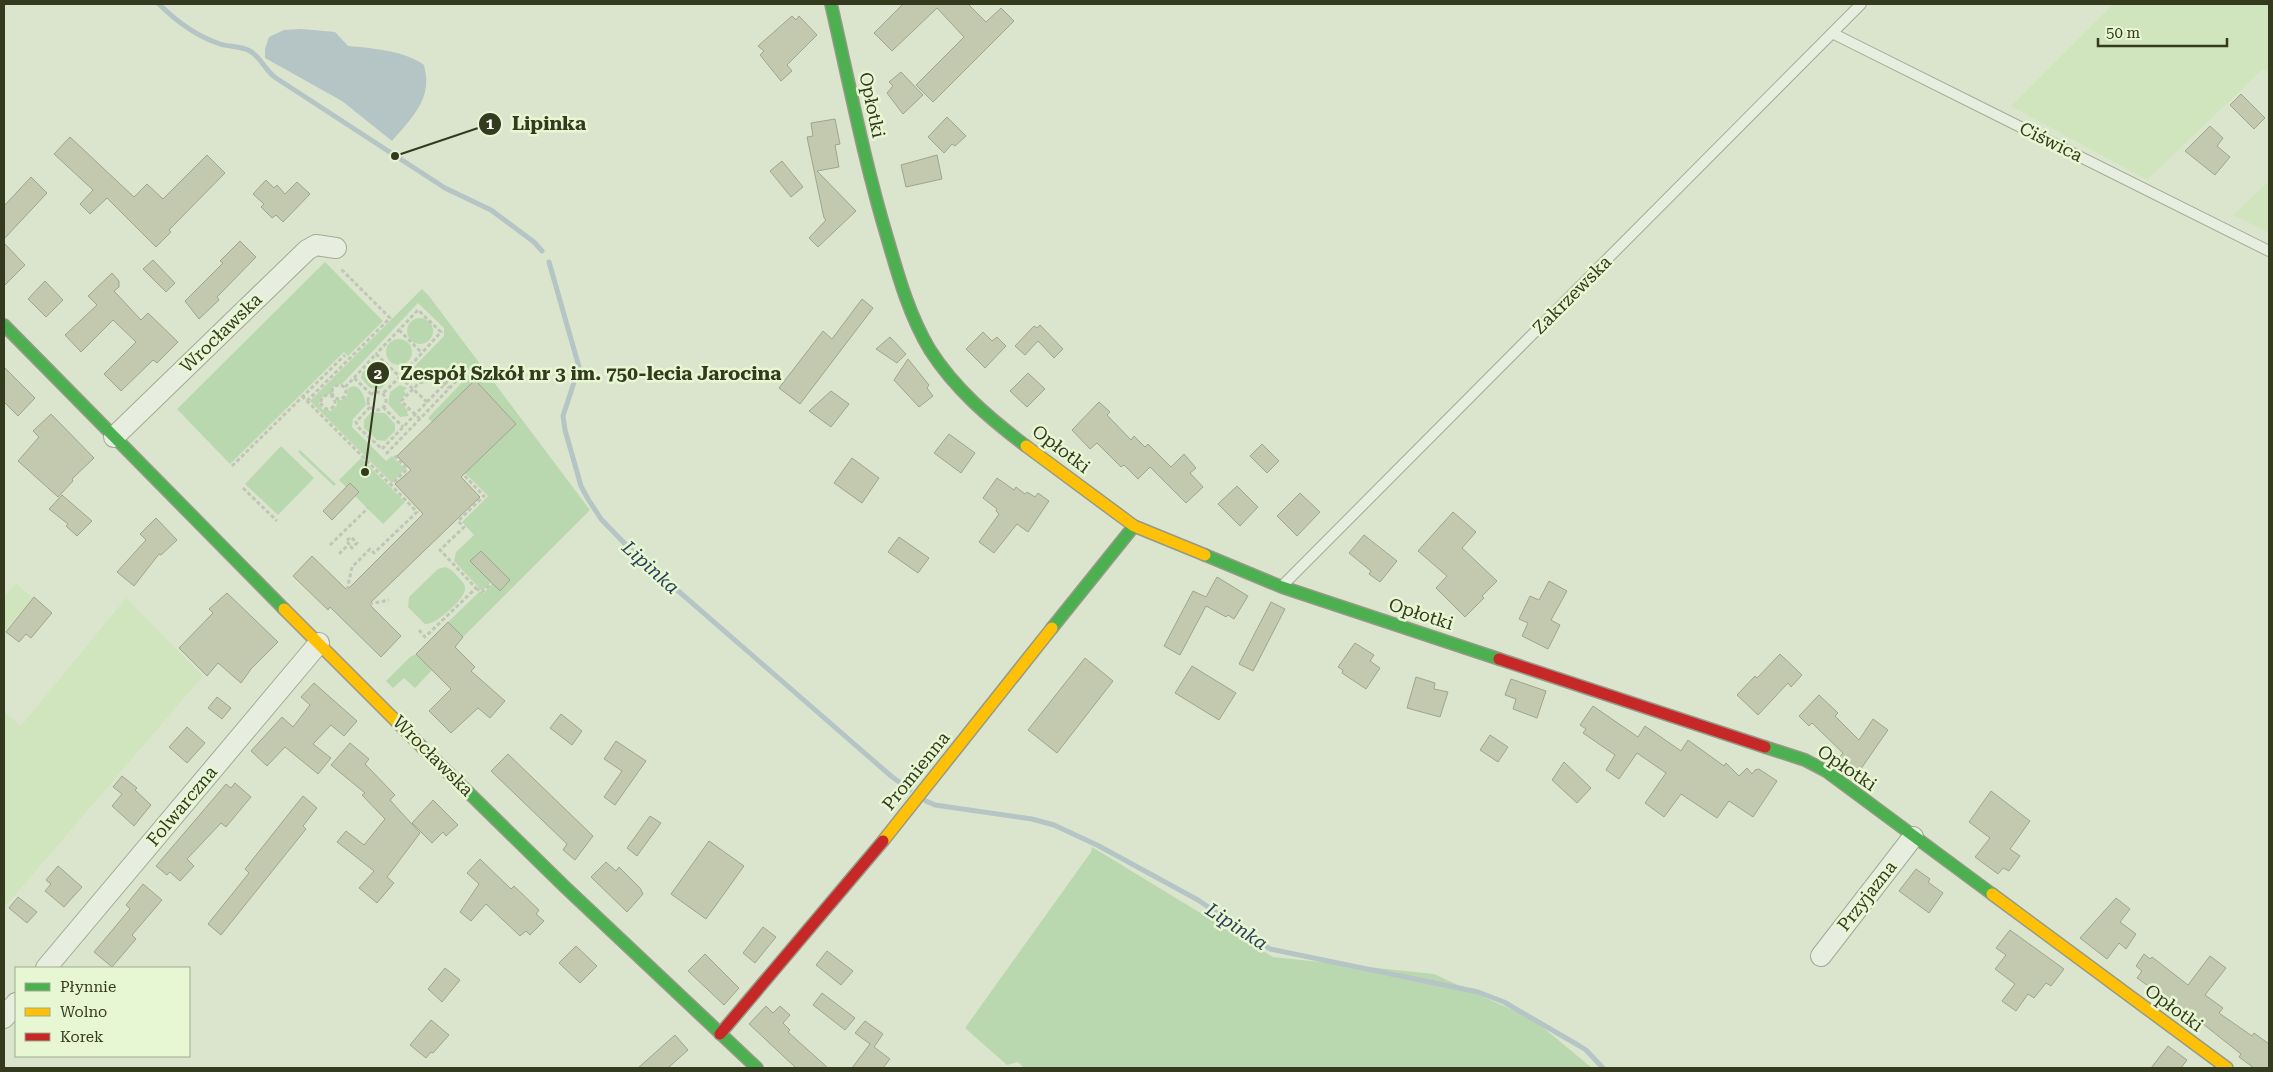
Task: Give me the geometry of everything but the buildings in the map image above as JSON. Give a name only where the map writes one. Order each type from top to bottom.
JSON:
[{"type":"street","name":"Opłotki","points":[[832,4],[872,186],[904,295],[930,350],[960,390],[1001,427],[1134,526],[1282,587],[1805,760],[1826,771],[2227,1068]]},
{"type":"street","name":"Wrocławska","points":[[114,437],[307,250],[316,245],[336,248]]},
{"type":"street","name":"Wrocławska","points":[[4,326],[614,936],[757,1068]]},
{"type":"street","name":"Promienna","points":[[720,1034],[891,831],[1134,526]]},
{"type":"street","name":"Folwarczna","points":[[47,967],[319,643]]},
{"type":"street","name":"Przyjazna","points":[[1820,956],[1914,837]]},
{"type":"street","points":[[4,1018],[15,1004]]},
{"type":"lane","name":"Zakrzewska","points":[[1282,587],[1861,4]]},
{"type":"lane","name":"Ciświca","points":[[1832,33],[2269,251]]},
{"type":"path","points":[[307,401],[390,318],[341,269]]},
{"type":"path","points":[[345,387],[418,310],[441,332],[382,394]]},
{"type":"path","points":[[399,330],[422,353]]},
{"type":"path","points":[[232,466],[345,354]]},
{"type":"path","points":[[376,354],[427,402]]},
{"type":"path","points":[[370,407],[356,422],[358,427],[382,450],[461,367]]},
{"type":"path","points":[[386,454],[466,371]]},
{"type":"path","points":[[354,378],[371,394]]},
{"type":"path","points":[[420,419],[402,401],[413,389],[419,383],[439,378],[450,388]]},
{"type":"path","points":[[345,387],[339,385],[335,387],[333,397],[333,407],[329,409],[322,407],[322,398],[328,395],[333,397],[343,398],[346,394],[345,387]]},
{"type":"path","points":[[370,407],[368,401],[371,394],[377,392],[382,394],[385,399],[382,407]]},
{"type":"path","points":[[302,396],[417,512],[374,553],[370,549],[352,567],[347,590]]},
{"type":"path","points":[[370,407],[375,409],[382,407]]},
{"type":"path","points":[[382,407],[403,428]]},
{"type":"path","points":[[391,485],[407,469],[393,454]]},
{"type":"path","points":[[464,474],[484,496],[458,521],[464,527],[440,550],[482,592],[492,583]]},
{"type":"path","points":[[243,488],[277,520]]},
{"type":"path","points":[[330,545],[368,508]]},
{"type":"path","points":[[339,554],[349,544]]},
{"type":"path","points":[[419,630],[425,637],[476,588]]},
{"type":"path","points":[[369,604],[389,600]]},
{"type":"green space","points":[[2113,4],[2269,4],[2269,74],[2263,69],[2147,180],[2011,106]]},
{"type":"green space","points":[[2269,181],[2269,233],[2233,215]]},
{"type":"green space","points":[[325,262],[383,321],[348,356],[344,352],[230,464],[177,409]]},
{"type":"green space","points":[[422,289],[590,510],[463,637],[448,622],[480,591],[483,594],[492,584],[500,591],[510,580],[481,551],[471,561],[491,582],[482,591],[454,561],[456,552],[474,535],[462,522],[488,496],[465,473],[516,424],[475,381],[432,422],[428,418],[471,373],[461,362],[446,377],[443,375],[418,382],[415,380],[413,382],[410,379],[410,371],[444,336],[444,328],[418,303],[342,384],[334,386],[331,394],[324,395],[319,403],[322,409],[331,411],[337,405],[337,400],[342,400],[347,396],[348,388],[354,386],[359,389],[363,394],[366,405],[353,419],[352,427],[386,461],[392,456],[405,469],[392,483],[310,401]]},
{"type":"green space","points":[[420,318],[429,322],[433,331],[429,340],[420,344],[411,340],[407,331],[411,322]]},
{"type":"green space","points":[[399,339],[409,342],[412,352],[409,362],[399,365],[389,362],[386,352],[389,342]]},
{"type":"green space","points":[[373,362],[381,363],[391,377],[381,389],[370,388],[361,378],[362,373]]},
{"type":"green space","points":[[400,385],[407,388],[404,391],[406,394],[399,401],[408,411],[409,416],[400,417],[388,404],[390,392]]},
{"type":"green space","points":[[371,412],[385,413],[395,424],[395,431],[385,441],[377,440],[364,428],[364,420]]},
{"type":"green space","points":[[281,446],[314,478],[278,515],[245,484]]},
{"type":"green space","points":[[300,450],[336,484],[334,486],[298,452]]},
{"type":"green space","points":[[361,458],[405,502],[383,524],[339,480]]},
{"type":"green space","points":[[445,567],[462,581],[465,590],[460,599],[448,611],[435,621],[425,624],[408,607],[409,597],[438,569]]},
{"type":"green space","points":[[16,583],[33,598],[4,631],[4,597]]},
{"type":"green space","points":[[126,598],[203,676],[4,908],[4,712],[21,726]]},
{"type":"green space","points":[[416,654],[432,670],[415,688],[404,678],[393,688],[386,681],[410,657]]},
{"type":"green space","points":[[1092,847],[1273,957],[1434,974],[1534,1020],[1592,1068],[1024,1068],[1018,1062],[1007,1065],[965,1028],[1091,852]]},
{"type":"shaded area","points":[[301,29],[335,32],[348,46],[398,53],[417,60],[424,65],[426,82],[423,100],[414,115],[392,141],[342,101],[265,58],[265,49],[269,37],[284,30]]},
{"type":"waterway","name":"Lipinka","points":[[159,4],[179,22],[203,37],[220,44],[250,51],[276,78],[445,188],[491,210],[534,242],[542,251]]},
{"type":"waterway","name":"Lipinka","points":[[549,262],[579,367],[563,416],[565,430],[581,486],[601,519],[630,549],[891,776],[910,790]]},
{"type":"waterway","name":"Lipinka","points":[[926,801],[935,805],[1032,819],[1054,825],[1099,846],[1198,900],[1270,949],[1478,992],[1504,1002],[1586,1050],[1603,1068]]},
{"type":"traffic: fast","points":[[831,4],[879,208],[900,280],[916,323],[930,350],[950,378],[986,414],[1026,446]]},
{"type":"traffic: fast","points":[[4,325],[284,609]]},
{"type":"traffic: fast","points":[[1052,628],[1134,526]]},
{"type":"traffic: fast","points":[[1205,555],[1282,587],[1499,659]]},
{"type":"traffic: fast","points":[[1765,747],[1805,760],[1826,771],[1992,894]]},
{"type":"traffic: fast","points":[[423,748],[565,887],[757,1068]]},
{"type":"traffic: slow","points":[[1026,446],[1134,526],[1205,555]]},
{"type":"traffic: slow","points":[[284,609],[423,748]]},
{"type":"traffic: slow","points":[[883,841],[1052,628]]},
{"type":"traffic: slow","points":[[1992,894],[2227,1068]]},
{"type":"traffic: jam","points":[[1499,659],[1765,747]]},
{"type":"traffic: jam","points":[[720,1034],[883,841]]},
{"type":"place","name":"Lipinka","points":[[395,156]]},
{"type":"place","name":"Zespół Szkół nr 3 im. 750-lecia Jarocina","points":[[365,472]]}]
